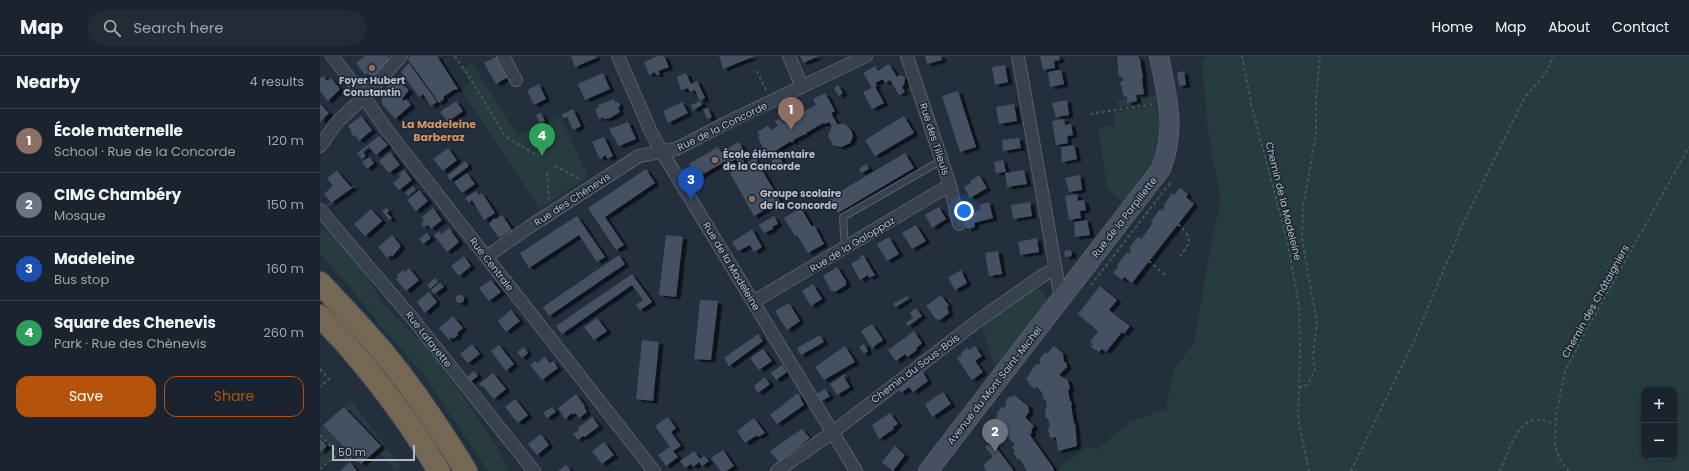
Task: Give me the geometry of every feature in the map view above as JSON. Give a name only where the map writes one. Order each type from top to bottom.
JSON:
[{"type":"highway","points":[[320,283],[377,344],[407,383],[444,436],[466,471]]},
{"type":"highway","points":[[320,316],[360,360],[388,395],[440,471]]},
{"type":"street","name":"Rue Centrale","points":[[332,56],[364,97],[386,129],[654,471]]},
{"type":"street","points":[[320,144],[338,121],[364,97],[401,56]]},
{"type":"street","points":[[503,56],[516,80]]},
{"type":"street","name":"Rue de la Madeleine","points":[[618,56],[651,132],[662,152],[856,471]]},
{"type":"street","points":[[789,56],[802,87]]},
{"type":"street","name":"Rue de la Concorde","points":[[662,152],[676,149],[866,56]]},
{"type":"street","name":"Rue des Tilleuls","points":[[907,56],[950,185],[959,224]]},
{"type":"street","points":[[1018,56],[1061,299]]},
{"type":"street","name":"Rue de la Parpillette","points":[[1061,299],[1161,169],[1169,147],[1170,130],[1168,102],[1159,56]]},
{"type":"street","name":"Rue des Chènevis","points":[[486,257],[553,211],[639,156],[662,152]]},
{"type":"street","name":"Rue de la Galoppaz","points":[[753,302],[950,185]]},
{"type":"street","name":"Rue Lafayette","points":[[320,210],[412,318],[534,471]]},
{"type":"street","name":"Chemin du Sous-Bois","points":[[777,471],[833,432],[979,320],[1042,276],[1055,269]]},
{"type":"street","name":"Avenue du Mont Saint-Michel","points":[[928,471],[1061,299]]},
{"type":"lane","points":[[845,248],[843,217],[942,160]]},
{"type":"path","points":[[455,56],[504,134],[510,140],[539,156]]},
{"type":"path","name":"Chemin de la Madeleine","points":[[1242,56],[1252,108],[1287,240],[1299,306],[1298,419],[1309,471]]},
{"type":"path","points":[[1299,388],[1307,385],[1315,371],[1314,354],[1317,323],[1302,239],[1303,207],[1316,135],[1316,99],[1320,56]]},
{"type":"path","points":[[1351,471],[1415,339],[1462,226],[1524,98],[1545,74],[1554,56]]},
{"type":"path","points":[[757,71],[772,101]]},
{"type":"path","points":[[1090,114],[1159,103]]},
{"type":"path","name":"Chemin des Châtaigniers","points":[[1569,471],[1560,460],[1555,444],[1556,414],[1565,372],[1582,338],[1689,147]]},
{"type":"path","points":[[555,166],[583,180],[589,189]]},
{"type":"path","points":[[547,173],[549,203],[553,211]]},
{"type":"path","points":[[1178,224],[1187,233],[1190,241],[1180,256]]},
{"type":"path","points":[[1149,261],[1165,275]]},
{"type":"path","points":[[320,369],[329,379],[320,387]]},
{"type":"path","points":[[1500,471],[1516,436],[1523,425],[1537,420],[1556,424]]},
{"type":"path","points":[[320,435],[338,454]]},
{"type":"path","points":[[320,469],[340,452],[348,460],[350,458],[352,460]]},
{"type":"green space","points":[[1206,56],[1689,56],[1689,471],[1059,471],[1062,465],[1087,447],[1098,449],[1131,421],[1166,409],[1173,371],[1194,343],[1212,239],[1221,202],[1208,131],[1202,63]]},
{"type":"green space","points":[[472,63],[517,135],[560,117],[588,176],[540,209],[461,89],[470,83],[461,69]]},
{"type":"green space","points":[[1144,94],[1145,97],[1156,95],[1157,102],[1118,108],[1117,100],[1127,99],[1128,102],[1136,95]]},
{"type":"green space","points":[[1158,105],[1160,138],[1155,162],[1145,178],[1124,204],[1107,188],[1098,129],[1115,125],[1113,112]]},
{"type":"green space","points":[[320,229],[328,231],[363,269],[382,303],[428,348],[469,405],[494,443],[509,471],[488,471],[422,372],[383,329],[351,288],[320,254]]},
{"type":"green space","points":[[1034,288],[1040,290],[1044,294],[1047,306],[996,373],[982,325]]},
{"type":"green space","points":[[351,400],[400,466],[395,471],[377,450],[381,445],[344,407]]},
{"type":"green space","points":[[323,425],[352,454],[348,458],[340,449],[320,467],[320,457],[330,449],[320,439],[320,428]]},
{"type":"building","name":"Foyer Hubert Constantin","points":[[365,56],[388,56],[391,61],[374,80],[367,73],[365,75],[356,63]]},
{"type":"building","points":[[410,56],[437,56],[458,89],[455,89],[443,97],[444,99],[439,103],[408,59]]},
{"type":"building","points":[[571,56],[596,56],[596,58],[575,67]]},
{"type":"building","points":[[658,56],[664,56],[669,67],[658,71],[660,74],[656,75],[655,72],[649,75],[644,62]]},
{"type":"building","points":[[719,56],[755,56],[723,69]]},
{"type":"building","points":[[800,56],[819,56],[803,63]]},
{"type":"building","points":[[925,56],[941,56],[942,60],[927,64]]},
{"type":"building","points":[[1040,56],[1059,56],[1060,60],[1054,61],[1055,68],[1043,70]]},
{"type":"building","points":[[1117,56],[1138,56],[1140,59],[1144,94],[1136,95],[1137,101],[1127,103],[1127,96],[1124,97],[1120,82],[1123,81],[1123,77],[1119,77]]},
{"type":"building","points":[[496,57],[508,77],[496,84],[484,63]]},
{"type":"building","points":[[409,63],[437,102],[431,106],[423,94],[419,97],[401,72]]},
{"type":"building","points":[[889,64],[897,77],[900,75],[905,77],[904,85],[902,87],[905,92],[899,95],[890,80],[885,83],[883,79],[875,83],[877,86],[875,87],[884,103],[872,109],[863,92],[872,88],[863,73],[875,66],[878,71]]},
{"type":"building","points":[[1005,65],[1008,82],[995,85],[992,67]]},
{"type":"building","points":[[1061,70],[1064,84],[1050,87],[1048,72]]},
{"type":"building","points":[[1184,71],[1186,85],[1179,86],[1177,73]]},
{"type":"building","points":[[603,73],[610,89],[585,100],[578,84]]},
{"type":"building","points":[[686,73],[691,84],[697,81],[705,98],[700,101],[695,90],[690,92],[688,88],[681,90],[677,77]]},
{"type":"building","points":[[323,76],[327,81],[331,78],[340,89],[328,101],[320,91],[320,78]]},
{"type":"building","points":[[395,79],[409,90],[402,99],[404,101],[406,99],[411,105],[395,119],[382,104],[382,92]]},
{"type":"building","points":[[539,84],[546,99],[534,105],[527,90]]},
{"type":"building","points":[[838,85],[843,93],[839,96],[834,88]]},
{"type":"building","points":[[958,91],[976,147],[960,152],[942,96]]},
{"type":"building","points":[[825,93],[835,111],[831,113],[837,124],[845,124],[851,130],[853,136],[850,143],[841,147],[833,145],[828,136],[832,126],[829,122],[823,123],[806,133],[807,134],[793,140],[794,141],[791,143],[791,141],[775,151],[775,155],[778,153],[783,163],[775,167],[770,158],[772,157],[767,150],[765,151],[758,138],[760,136],[757,132],[768,126],[771,130],[778,126],[775,121],[779,119],[784,123],[793,117],[793,111],[796,109],[799,114],[816,105],[813,99]]},
{"type":"building","points":[[614,99],[615,103],[618,102],[620,106],[618,108],[620,112],[610,118],[604,119],[603,117],[599,119],[595,109],[599,108],[598,105]]},
{"type":"building","points":[[1067,100],[1069,115],[1056,117],[1052,103]]},
{"type":"building","points":[[456,101],[463,111],[448,122],[440,112]]},
{"type":"building","points":[[700,101],[702,105],[693,110],[691,105]]},
{"type":"building","points":[[682,102],[688,113],[668,123],[663,111]]},
{"type":"building","points":[[320,104],[329,113],[320,122]]},
{"type":"building","points":[[1014,104],[1017,121],[999,124],[996,107]]},
{"type":"building","points":[[708,108],[712,117],[707,119],[703,109]]},
{"type":"building","points":[[573,109],[581,126],[573,130],[567,117],[563,118],[561,115]]},
{"type":"building","points":[[541,113],[545,121],[540,123],[536,115]]},
{"type":"building","points":[[361,116],[372,130],[359,141],[355,135],[353,136],[348,126]]},
{"type":"building","points":[[904,116],[914,133],[875,156],[865,140]]},
{"type":"building","points":[[1064,119],[1065,125],[1071,124],[1073,135],[1067,136],[1068,143],[1056,145],[1052,121]]},
{"type":"building","points":[[628,122],[636,139],[619,146],[609,129]]},
{"type":"building","points":[[379,136],[388,145],[376,155],[369,147],[363,152],[366,156],[362,159],[357,153]]},
{"type":"building","points":[[604,137],[613,156],[607,159],[606,155],[600,159],[592,142]]},
{"type":"building","points":[[1019,138],[1021,148],[1003,151],[1002,140]]},
{"type":"building","points":[[739,142],[745,153],[741,156],[745,164],[755,158],[780,201],[754,216],[730,173],[740,167],[736,159],[727,164],[726,161],[696,178],[689,164],[718,147],[721,152]]},
{"type":"building","points":[[1074,145],[1077,159],[1062,162],[1061,147]]},
{"type":"building","points":[[448,148],[457,160],[443,171],[433,159]]},
{"type":"building","points":[[390,152],[400,165],[389,173],[379,161]]},
{"type":"building","points":[[905,153],[914,168],[838,213],[829,198]]},
{"type":"building","points":[[369,157],[374,163],[367,169],[362,162]]},
{"type":"building","points":[[1003,160],[1006,172],[996,173],[994,162]]},
{"type":"building","points":[[465,161],[469,166],[450,180],[447,176]]},
{"type":"building","points":[[866,164],[869,169],[861,173],[859,169]]},
{"type":"building","points":[[646,169],[655,183],[605,217],[624,245],[616,250],[588,208]]},
{"type":"building","points":[[404,170],[412,180],[399,190],[393,183],[401,176],[398,174]]},
{"type":"building","points":[[1024,170],[1027,184],[1007,187],[1005,173]]},
{"type":"building","points":[[337,171],[351,187],[355,186],[327,206],[331,202],[324,194],[333,186],[327,178]]},
{"type":"building","points":[[467,173],[475,184],[462,193],[454,182]]},
{"type":"building","points":[[979,175],[987,188],[970,198],[964,187],[971,183],[970,181]]},
{"type":"building","points":[[1080,175],[1082,190],[1069,192],[1065,178]]},
{"type":"building","points":[[413,186],[416,190],[408,196],[405,192]]},
{"type":"building","points":[[1180,188],[1188,194],[1186,197],[1194,204],[1132,283],[1124,277],[1122,280],[1113,273],[1119,266],[1117,265],[1127,252],[1129,254],[1131,250],[1129,248],[1138,237],[1141,239],[1153,223],[1151,221],[1160,209],[1162,211],[1165,207],[1163,206],[1172,193],[1174,195]]},
{"type":"building","points":[[419,190],[428,201],[416,211],[407,200]]},
{"type":"building","points":[[476,191],[479,195],[482,193],[495,213],[484,220],[472,200],[469,203],[465,198]]},
{"type":"building","points":[[1077,194],[1078,201],[1084,200],[1086,210],[1080,211],[1081,218],[1069,220],[1065,196]]},
{"type":"building","points":[[989,202],[993,218],[974,223],[975,227],[967,229],[965,219],[971,218],[970,213],[981,210],[979,205]]},
{"type":"building","points":[[1030,202],[1032,216],[1013,219],[1011,205]]},
{"type":"building","points":[[939,207],[946,219],[932,228],[925,215]]},
{"type":"building","points":[[387,208],[389,211],[387,213],[392,218],[389,220],[382,211]]},
{"type":"building","points":[[433,208],[442,220],[431,229],[428,225],[424,227],[421,223],[424,221],[422,217]]},
{"type":"building","points":[[801,208],[812,227],[814,225],[824,244],[808,253],[784,218]]},
{"type":"building","points":[[371,209],[382,221],[365,236],[354,224]]},
{"type":"building","points":[[502,215],[512,230],[499,238],[489,224],[494,218],[495,220]]},
{"type":"building","points":[[577,216],[605,257],[597,262],[579,235],[529,268],[520,253]]},
{"type":"building","points":[[774,216],[778,224],[772,227],[773,229],[764,233],[759,225]]},
{"type":"building","points":[[1087,220],[1090,235],[1075,237],[1074,222]]},
{"type":"building","points":[[916,225],[926,241],[912,249],[902,233]]},
{"type":"building","points":[[449,228],[459,242],[447,252],[434,235],[439,231],[441,234]]},
{"type":"building","points":[[752,229],[762,247],[754,252],[750,245],[738,251],[732,242]]},
{"type":"building","points":[[427,233],[431,238],[423,244],[419,239]]},
{"type":"building","points":[[392,235],[401,246],[392,257],[391,255],[387,258],[378,247]]},
{"type":"building","points":[[666,235],[683,237],[676,297],[659,295]]},
{"type":"building","points":[[889,237],[899,254],[887,261],[877,244]]},
{"type":"building","points":[[1037,238],[1039,252],[1020,255],[1018,242]]},
{"type":"building","points":[[1071,250],[1072,256],[1065,257],[1064,251]]},
{"type":"building","points":[[998,251],[1002,274],[989,276],[985,253]]},
{"type":"building","points":[[619,255],[625,264],[549,316],[543,307]]},
{"type":"building","points":[[863,255],[875,275],[869,278],[868,275],[860,280],[851,264]]},
{"type":"building","points":[[464,256],[471,266],[459,276],[451,266]]},
{"type":"building","points":[[837,267],[846,281],[846,285],[835,292],[831,290],[823,276]]},
{"type":"building","points":[[409,268],[419,280],[406,291],[396,279],[398,277],[397,275],[403,270],[405,272]]},
{"type":"building","points":[[961,270],[967,283],[955,290],[948,278]]},
{"type":"building","points":[[632,274],[652,302],[640,310],[636,305],[643,300],[632,285],[562,334],[556,326]]},
{"type":"building","points":[[435,278],[438,282],[430,289],[427,285]]},
{"type":"building","points":[[491,280],[501,292],[489,301],[479,288]]},
{"type":"building","points":[[440,282],[444,287],[434,294],[431,290]]},
{"type":"building","points":[[813,284],[822,299],[811,306],[802,291]]},
{"type":"building","points":[[1100,286],[1117,300],[1109,310],[1130,326],[1124,334],[1122,332],[1106,352],[1102,349],[1099,352],[1091,347],[1093,344],[1090,342],[1098,331],[1078,314]]},
{"type":"building","points":[[429,292],[437,302],[425,313],[417,302]]},
{"type":"building","points":[[460,295],[463,296],[463,302],[460,303],[457,302],[456,299],[457,296]]},
{"type":"building","points":[[941,295],[949,306],[947,307],[949,313],[940,320],[936,319],[926,306]]},
{"type":"building","points":[[907,296],[909,298],[896,307],[893,304]]},
{"type":"building","points":[[700,300],[718,301],[711,360],[694,359]]},
{"type":"building","points":[[789,303],[800,321],[787,330],[775,311]]},
{"type":"building","points":[[916,308],[922,316],[908,326],[906,323],[913,318],[910,313]]},
{"type":"building","points":[[511,310],[520,321],[506,332],[498,321]]},
{"type":"building","points":[[453,316],[463,328],[457,333],[458,335],[449,340],[439,328]]},
{"type":"building","points":[[597,318],[607,331],[594,340],[584,327]]},
{"type":"building","points":[[872,324],[883,340],[872,348],[861,331]]},
{"type":"building","points":[[914,331],[922,343],[916,348],[917,350],[907,357],[905,354],[896,361],[888,350]]},
{"type":"building","points":[[758,334],[763,341],[729,366],[724,358]]},
{"type":"building","points":[[820,335],[824,342],[801,355],[797,348]]},
{"type":"building","points":[[642,340],[659,342],[653,401],[636,399]]},
{"type":"building","points":[[472,344],[480,354],[468,363],[460,354]]},
{"type":"building","points":[[864,344],[868,351],[864,354],[859,347]]},
{"type":"building","points":[[499,345],[514,364],[506,371],[491,351]]},
{"type":"building","points":[[845,346],[855,362],[824,380],[815,367]]},
{"type":"building","points":[[975,346],[982,356],[975,361],[983,372],[972,380],[957,358],[962,355],[961,353],[967,348],[969,350]]},
{"type":"building","points":[[1054,346],[1063,353],[1064,362],[1066,362],[1067,367],[1059,375],[1068,380],[1070,389],[1068,390],[1075,423],[1077,446],[1058,451],[1056,437],[1050,438],[1048,428],[1050,427],[1048,418],[1046,418],[1046,400],[1044,400],[1042,392],[1036,387],[1035,389],[1026,379],[1036,364],[1038,365],[1041,362],[1039,360],[1045,352],[1047,354]]},
{"type":"building","points":[[524,347],[528,353],[522,358],[517,352]]},
{"type":"building","points":[[763,349],[772,361],[759,370],[750,358]]},
{"type":"building","points":[[545,357],[550,363],[553,361],[558,368],[542,380],[530,365],[535,361],[537,363]]},
{"type":"building","points":[[782,365],[787,372],[776,380],[771,373]]},
{"type":"building","points":[[474,371],[478,376],[470,382],[467,377]]},
{"type":"building","points":[[922,371],[928,381],[913,392],[909,387],[901,393],[897,386]]},
{"type":"building","points":[[493,373],[506,389],[494,399],[483,386],[482,387],[479,384]]},
{"type":"building","points":[[845,374],[846,376],[844,377],[850,387],[837,395],[830,384]]},
{"type":"building","points":[[765,377],[770,384],[758,393],[754,386]]},
{"type":"building","points":[[825,389],[830,396],[822,401],[817,394]]},
{"type":"building","points":[[943,392],[951,404],[932,417],[925,404]]},
{"type":"building","points":[[798,393],[804,405],[777,424],[770,415]]},
{"type":"building","points":[[576,394],[585,406],[584,407],[587,412],[579,418],[575,413],[573,415],[572,413],[565,419],[558,408]]},
{"type":"building","points":[[1014,395],[1028,406],[1029,412],[1025,417],[1034,426],[1030,435],[1054,469],[1053,471],[1027,471],[1020,459],[1018,460],[1013,452],[1015,451],[1012,447],[1015,445],[1008,437],[1009,436],[994,426],[995,424],[992,422],[998,415],[996,414],[1002,407],[1004,408],[1007,404],[1005,403],[1010,396],[1012,398]]},
{"type":"building","points":[[515,399],[528,415],[518,423],[505,407]]},
{"type":"building","points":[[344,407],[381,446],[361,464],[323,425]]},
{"type":"building","points":[[552,407],[556,412],[547,418],[543,413]]},
{"type":"building","points":[[890,413],[898,424],[893,427],[894,429],[879,439],[872,425]]},
{"type":"building","points":[[592,417],[599,426],[585,437],[583,436],[578,440],[573,434]]},
{"type":"building","points":[[668,417],[676,428],[671,432],[681,446],[673,451],[678,457],[666,466],[658,455],[670,447],[655,426]]},
{"type":"building","points":[[754,418],[765,433],[758,437],[757,435],[745,443],[737,431]]},
{"type":"building","points":[[802,429],[810,438],[779,462],[770,451]]},
{"type":"building","points":[[541,434],[549,445],[537,455],[528,444]]},
{"type":"building","points":[[320,439],[327,446],[320,452]]},
{"type":"building","points":[[604,442],[614,455],[602,464],[592,451]]},
{"type":"building","points":[[992,442],[1014,471],[986,471],[983,465],[993,457],[985,447]]},
{"type":"building","points":[[895,446],[905,455],[893,471],[882,462]]},
{"type":"building","points":[[723,450],[734,466],[726,471],[721,471],[711,458]]},
{"type":"building","points":[[694,451],[700,459],[704,456],[709,461],[702,466],[699,462],[693,467],[691,464],[685,468],[680,461]]},
{"type":"building","points":[[350,462],[357,471],[340,471]]},
{"type":"building","points":[[566,465],[571,471],[558,471]]},
{"type":"place","name":"Foyer Hubert Constantin","points":[[372,68]]},
{"type":"place","name":"École maternelle","points":[[791,130]]},
{"type":"place","name":"Square des Chenevis","points":[[542,156]]},
{"type":"place","name":"École élémentaire de la Concorde","points":[[715,160]]},
{"type":"place","name":"Groupe scolaire de la Concorde","points":[[752,199]]},
{"type":"place","name":"Madeleine","points":[[691,200]]},
{"type":"place","name":"CIMG Chambéry","points":[[995,452]]},
{"type":"district","name":"La Madeleine Barberaz","points":[[439,130]]}]
